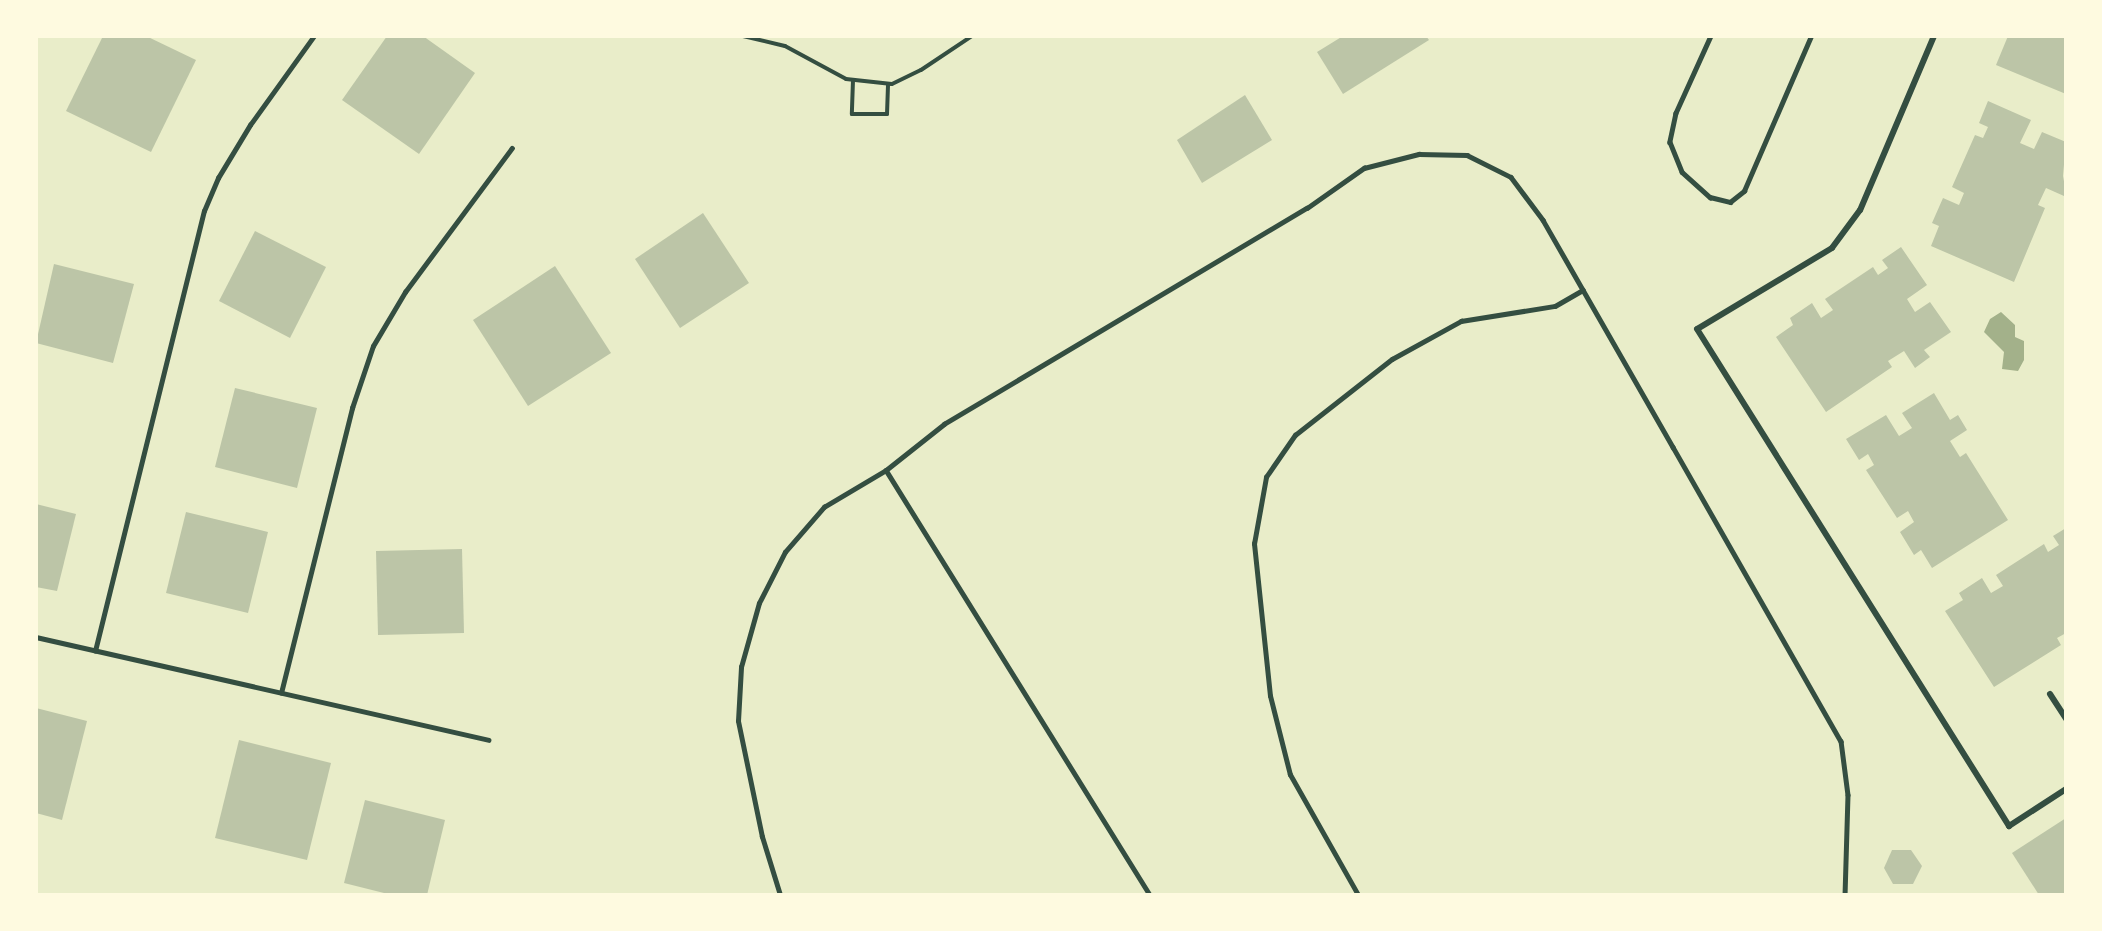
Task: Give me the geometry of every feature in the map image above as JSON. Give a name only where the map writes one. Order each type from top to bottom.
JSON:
[{"type":"street","points":[[1934,36],[1860,210],[1832,248],[1697,329],[2009,826],[2066,789]]},
{"type":"street","points":[[2050,694],[2066,719]]},
{"type":"lane","points":[[95,651],[204,211],[218,178],[250,125],[314,36]]},
{"type":"lane","points":[[1711,36],[1677,113],[1670,142],[1682,172],[1710,197],[1730,202],[1744,190],[1811,36]]},
{"type":"lane","points":[[281,693],[352,408],[373,346],[405,292],[512,148]]},
{"type":"lane","points":[[780,895],[762,837],[738,721],[741,667],[759,603],[785,552],[824,507],[886,470],[944,424],[1307,208],[1364,168],[1419,153],[1467,155],[1511,177],[1543,220],[1841,741],[1848,795],[1845,895]]},
{"type":"lane","points":[[1358,895],[1290,775],[1270,696],[1254,544],[1266,477],[1295,435],[1392,359],[1461,321],[1555,306],[1583,290]]},
{"type":"lane","points":[[886,470],[1150,895]]},
{"type":"lane","points":[[36,637],[488,740]]},
{"type":"path","points":[[743,36],[785,46],[816,65],[853,80],[888,84],[921,70],[972,36]]},
{"type":"path","points":[[853,80],[852,114],[887,114],[888,84]]},
{"type":"shaded area","points":[[2001,312],[2015,325],[2015,337],[2024,341],[2024,360],[2018,371],[2002,369],[2004,352],[1984,332],[1990,319]]},
{"type":"building","points":[[103,36],[146,36],[196,60],[151,152],[66,111]]},
{"type":"building","points":[[387,36],[423,36],[475,73],[419,154],[342,100]]},
{"type":"building","points":[[1343,36],[1426,36],[1429,40],[1343,94],[1317,52]]},
{"type":"building","points":[[2008,36],[2066,36],[2066,94],[1996,65]]},
{"type":"building","points":[[1245,95],[1272,140],[1202,183],[1177,140]]},
{"type":"building","points":[[1988,101],[2031,120],[2020,143],[2034,149],[2042,132],[2066,142],[2063,176],[2066,192],[2064,196],[2046,188],[2038,205],[2045,208],[2014,282],[1931,246],[1939,226],[1932,223],[1943,198],[1959,205],[1964,193],[1952,187],[1975,135],[1983,138],[1988,127],[1979,123]]},
{"type":"building","points":[[703,213],[749,283],[680,328],[635,259]]},
{"type":"building","points":[[255,231],[326,267],[290,338],[219,301]]},
{"type":"building","points":[[1901,247],[1927,285],[1907,299],[1915,312],[1930,302],[1951,332],[1924,350],[1930,357],[1915,368],[1904,351],[1888,361],[1892,367],[1826,412],[1776,337],[1793,325],[1790,318],[1812,303],[1821,318],[1833,310],[1825,299],[1873,267],[1878,275],[1888,268],[1882,260]]},
{"type":"building","points":[[54,264],[134,284],[113,363],[36,343]]},
{"type":"building","points":[[555,266],[611,353],[528,406],[473,320]]},
{"type":"building","points":[[235,388],[317,408],[297,488],[215,467]]},
{"type":"building","points":[[1934,393],[1950,420],[1958,415],[1967,430],[1950,441],[1960,457],[1966,453],[2008,520],[1932,568],[1921,550],[1914,555],[1900,532],[1914,522],[1908,511],[1897,518],[1866,470],[1874,465],[1868,454],[1859,460],[1846,439],[1886,415],[1899,436],[1912,428],[1902,413]]},
{"type":"building","points":[[36,504],[76,514],[57,591],[36,587]]},
{"type":"building","points":[[186,512],[268,532],[248,613],[166,593]]},
{"type":"building","points":[[2066,528],[2066,633],[2057,638],[2061,645],[1994,687],[1945,611],[1963,600],[1959,593],[1982,578],[1991,593],[2003,586],[1996,575],[2044,544],[2048,552],[2059,545],[2053,536]]},
{"type":"building","points":[[462,549],[464,633],[378,635],[376,551]]},
{"type":"building","points":[[36,708],[87,721],[62,820],[36,813]]},
{"type":"building","points":[[239,740],[331,763],[307,860],[215,838]]},
{"type":"building","points":[[365,800],[445,820],[427,895],[392,895],[344,883]]},
{"type":"building","points":[[2066,818],[2066,893],[2039,895],[2012,853]]},
{"type":"building","points":[[1892,850],[1911,850],[1922,866],[1913,884],[1893,884],[1884,868]]}]
